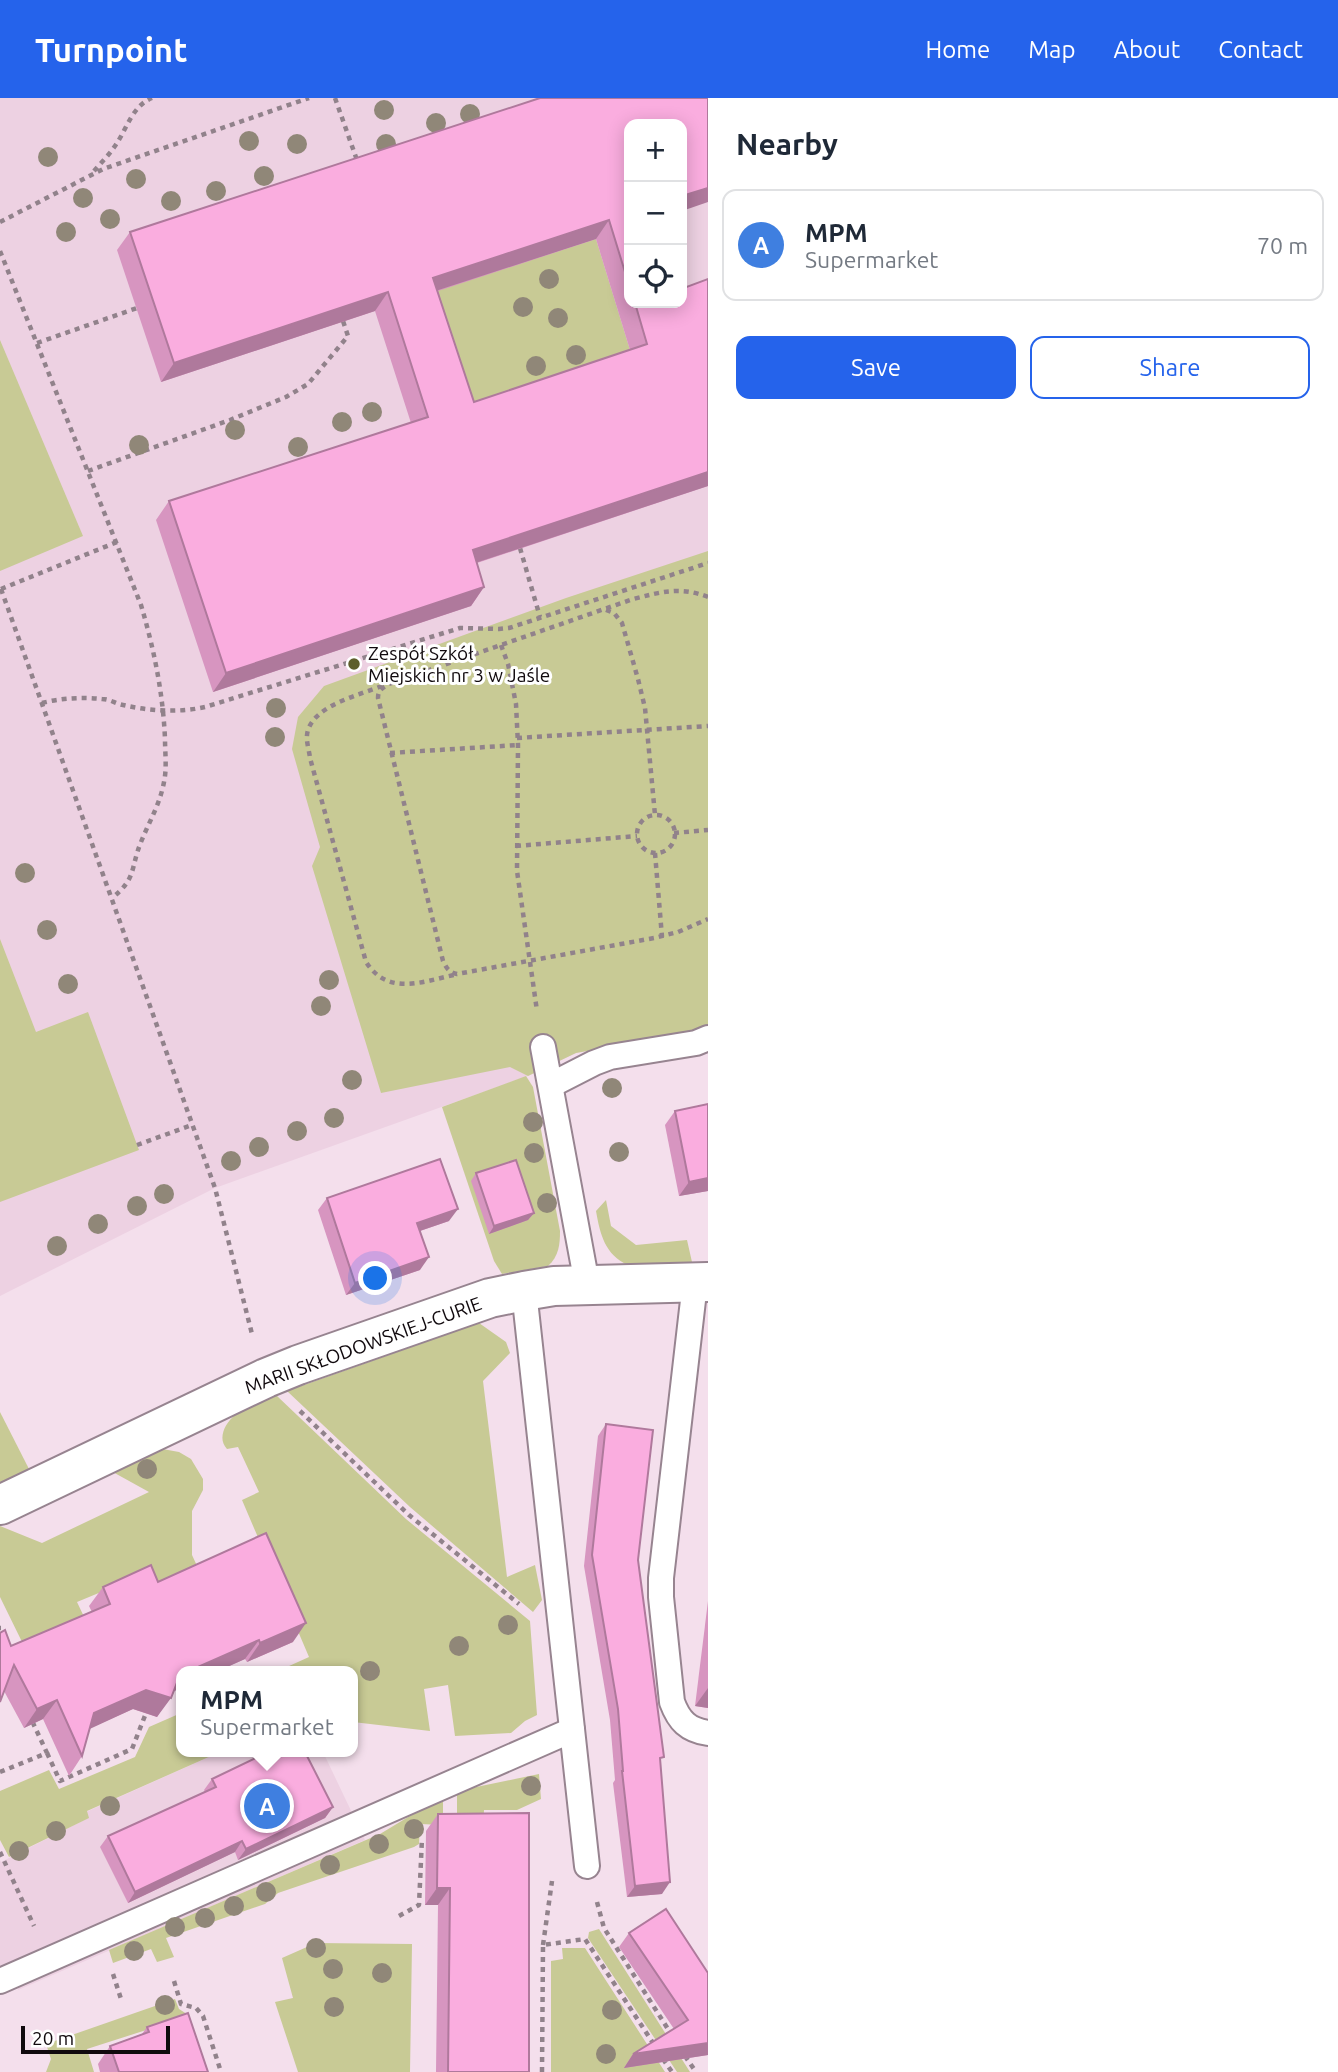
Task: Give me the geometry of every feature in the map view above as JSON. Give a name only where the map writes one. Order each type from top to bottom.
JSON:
[{"type":"street","name":"MARII SKŁODOWSKIEJ-CURIE","points":[[0,1505],[253,1384],[298,1365],[490,1298],[554,1286],[701,1282]]},
{"type":"lane","points":[[551,1085],[602,1059],[696,1043],[708,1038]]},
{"type":"lane","points":[[543,1047],[587,1284]]},
{"type":"lane","points":[[701,1282],[661,1578],[661,1597],[672,1702],[679,1719],[693,1730],[708,1733]]},
{"type":"lane","points":[[524,1291],[587,1866]]},
{"type":"lane","points":[[0,1981],[572,1730]]},
{"type":"path","points":[[91,175],[114,148],[141,104],[152,98]]},
{"type":"path","points":[[0,222],[91,175],[309,98]]},
{"type":"path","points":[[335,98],[359,168]]},
{"type":"path","points":[[0,251],[141,605],[164,710],[164,783],[154,816],[138,849],[130,881],[112,898]]},
{"type":"path","points":[[37,343],[137,308]]},
{"type":"path","points":[[88,471],[286,397],[308,384],[348,336],[343,321]]},
{"type":"path","points":[[117,542],[1,589],[215,1188],[255,1346]]},
{"type":"path","points":[[520,548],[540,617]]},
{"type":"path","points":[[42,703],[57,699],[102,699],[124,706],[164,710],[187,711],[205,708],[460,628],[499,629],[708,563]]},
{"type":"path","points":[[708,597],[684,590],[663,592],[501,645],[331,706],[312,723],[307,732],[310,758],[366,962],[380,978],[397,984],[421,982],[662,937],[708,919]]},
{"type":"path","points":[[605,610],[614,613],[622,623],[645,708],[655,815]]},
{"type":"path","points":[[501,645],[508,664],[516,704],[517,871],[543,1047]]},
{"type":"path","points":[[389,684],[381,688],[378,698],[390,753],[443,961],[447,969],[457,974]]},
{"type":"path","points":[[517,738],[708,726]]},
{"type":"path","points":[[390,753],[518,745]]},
{"type":"path","points":[[655,815],[667,819],[674,833],[674,842],[670,847],[655,853],[643,849],[637,836],[643,820],[655,815]]},
{"type":"path","points":[[674,833],[708,830]]},
{"type":"path","points":[[516,846],[637,836]]},
{"type":"path","points":[[655,853],[662,937]]},
{"type":"path","points":[[137,1145],[192,1124]]},
{"type":"path","points":[[293,1405],[409,1515],[562,1638]]},
{"type":"path","points":[[0,1627],[6,1638]]},
{"type":"path","points":[[33,1723],[60,1781],[132,1749],[146,1713]]},
{"type":"path","points":[[0,1773],[47,1753]]},
{"type":"path","points":[[399,1916],[419,1905],[422,1827]]},
{"type":"path","points":[[0,1852],[49,1959]]},
{"type":"path","points":[[542,2072],[543,1945],[551,1882],[587,1866]]},
{"type":"path","points":[[604,1928],[674,2039]]},
{"type":"path","points":[[543,1945],[585,1940],[672,2072]]},
{"type":"path","points":[[114,1978],[121,1999]]},
{"type":"path","points":[[174,1982],[181,2004],[196,2007],[203,2017],[220,2072]]},
{"type":"path","points":[[681,2050],[696,2072]]},
{"type":"shaded area","name":"Zespół Szkół Miejskich nr 3 w Jaśle","points":[[0,98],[708,98],[708,1025],[698,1031],[576,1053],[528,1076],[215,1188],[0,1296]]},
{"type":"shaded area","points":[[209,1757],[325,1757],[365,1840],[18,1990],[15,1960],[0,1967],[0,1860],[1,1862],[88,1818],[86,1812]]},
{"type":"green space","points":[[596,239],[634,363],[461,421],[420,296]]},
{"type":"green space","points":[[0,340],[83,536],[0,571]]},
{"type":"green space","points":[[708,551],[708,1025],[698,1031],[576,1053],[528,1076],[510,1067],[381,1093],[312,866],[320,847],[292,749],[298,717],[324,686],[566,598]]},
{"type":"green space","points":[[0,939],[36,1032],[88,1012],[139,1150],[0,1202]]},
{"type":"green space","points":[[526,1076],[533,1087],[560,1241],[557,1254],[548,1266],[502,1274],[494,1261],[442,1107]]},
{"type":"green space","points":[[606,1200],[611,1226],[636,1245],[687,1240],[692,1262],[628,1265],[620,1261],[609,1250],[599,1228],[596,1211]]},
{"type":"green space","points":[[479,1323],[506,1342],[510,1353],[483,1381],[507,1577],[535,1565],[542,1600],[533,1612],[410,1507],[287,1391]]},
{"type":"green space","points":[[276,1395],[406,1519],[530,1621],[537,1715],[511,1733],[455,1736],[448,1685],[424,1689],[430,1731],[358,1723],[358,1666],[289,1666],[309,1657],[242,1500],[259,1492],[238,1447],[227,1449],[223,1441],[228,1422],[249,1406]]},
{"type":"green space","points":[[0,1412],[29,1469],[0,1483]]},
{"type":"green space","points":[[157,1448],[179,1452],[191,1459],[203,1479],[203,1490],[192,1511],[192,1555],[198,1568],[153,1587],[147,1573],[77,1602],[86,1621],[25,1648],[0,1597],[0,1526],[42,1543],[149,1492],[111,1471]]},
{"type":"green space","points":[[176,1715],[176,1757],[209,1757],[87,1811],[89,1818],[9,1857],[0,1840],[0,1791],[49,1770],[59,1789],[135,1757],[149,1727]]},
{"type":"green space","points":[[539,1774],[541,1799],[517,1810],[484,1810],[483,1831],[457,1825],[457,1791]]},
{"type":"green space","points":[[443,1796],[443,1825],[420,1824],[419,1844],[414,1847],[278,1893],[265,1904],[166,1938],[174,1957],[157,1962],[151,1949],[113,1963],[109,1950],[380,1834]]},
{"type":"green space","points":[[599,1929],[690,2072],[677,2072],[588,1938],[589,1932]]},
{"type":"green space","points":[[316,1943],[412,1944],[410,2072],[298,2072],[275,2002],[293,1998],[282,1958]]},
{"type":"green space","points":[[562,1948],[585,1948],[665,2072],[551,2072],[551,1961],[563,1959]]},
{"type":"green space","points":[[175,1999],[179,2009],[190,2016],[87,2049],[94,2072],[46,2072],[51,2059],[46,2044]]},
{"type":"building","points":[[540,98],[708,98],[708,188],[687,194],[687,119],[624,119],[624,269],[609,220],[433,278],[474,402],[647,344],[636,308],[687,308],[687,287],[708,279],[708,472],[473,550],[484,587],[226,673],[169,501],[428,417],[388,292],[174,363],[130,232]]},
{"type":"building","points":[[708,1104],[708,1178],[689,1182],[675,1111]]},
{"type":"building","points":[[440,1159],[458,1209],[417,1223],[429,1257],[355,1283],[327,1198]]},
{"type":"building","points":[[516,1160],[534,1213],[494,1226],[476,1173]]},
{"type":"building","points":[[606,1424],[653,1430],[638,1560],[664,1757],[660,1758],[670,1882],[635,1886],[618,1709],[592,1555]]},
{"type":"building","points":[[266,1533],[306,1623],[200,1666],[176,1666],[176,1685],[171,1698],[146,1690],[94,1713],[82,1756],[57,1700],[37,1709],[14,1665],[0,1702],[0,1633],[5,1630],[11,1646],[110,1604],[103,1587],[151,1565],[158,1582]]},
{"type":"building","points":[[258,1757],[308,1757],[333,1807],[246,1849],[242,1841],[135,1892],[108,1836],[216,1787],[212,1779]]},
{"type":"building","points":[[529,1813],[529,2072],[448,2072],[450,1888],[437,1888],[438,1814]]},
{"type":"building","points":[[666,1909],[708,1973],[708,2043],[633,2054],[688,2020],[629,1933]]},
{"type":"building","points":[[188,2013],[208,2072],[119,2072],[110,2046],[149,2032],[147,2027]]},
{"type":"place","name":"Zespół Szkół Miejskich nr 3 w Jaśle","points":[[354,664]]},
{"type":"place","name":"MPM","points":[[267,1806]]}]
